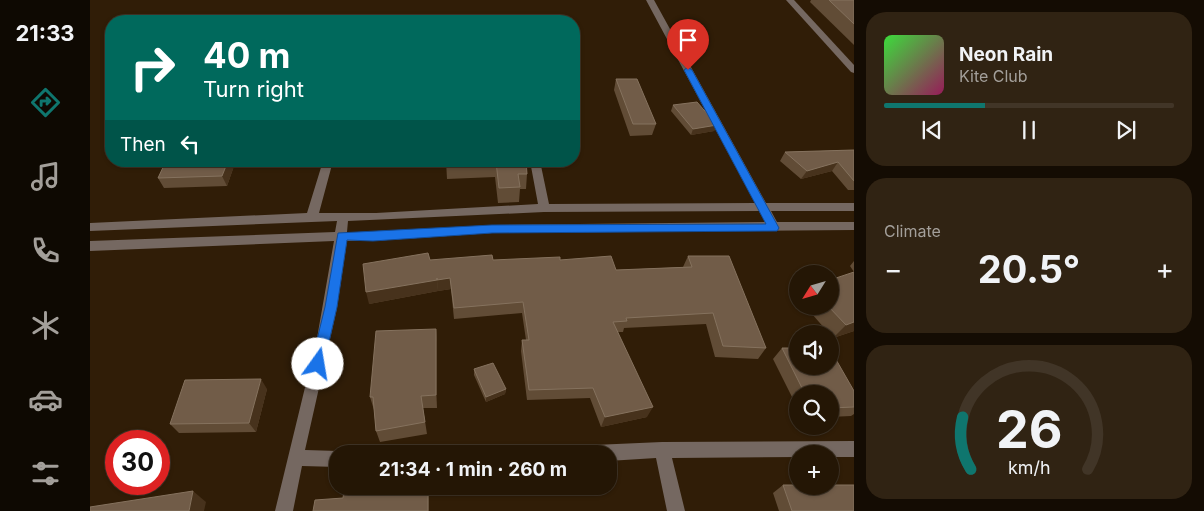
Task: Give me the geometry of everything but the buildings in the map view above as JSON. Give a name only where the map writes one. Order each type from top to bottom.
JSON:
[{"type":"street","points":[[650,0],[774,228]]},
{"type":"street","points":[[790,0],[854,70]]},
{"type":"street","points":[[312,217],[326,167]]},
{"type":"street","points":[[536,167],[544,208]]},
{"type":"street","points":[[90,226],[343,216],[376,217],[544,208],[763,209],[854,207]]},
{"type":"street","points":[[284,511],[331,307],[342,236],[343,216]]},
{"type":"street","points":[[90,246],[342,236],[373,237],[492,229],[854,226]]},
{"type":"street","points":[[617,452],[854,449]]},
{"type":"street","points":[[662,450],[676,511]]},
{"type":"street","points":[[295,458],[329,459]]},
{"type":"route","points":[[318,364],[331,307],[342,236],[373,237],[492,229],[774,228],[688,70]]}]
